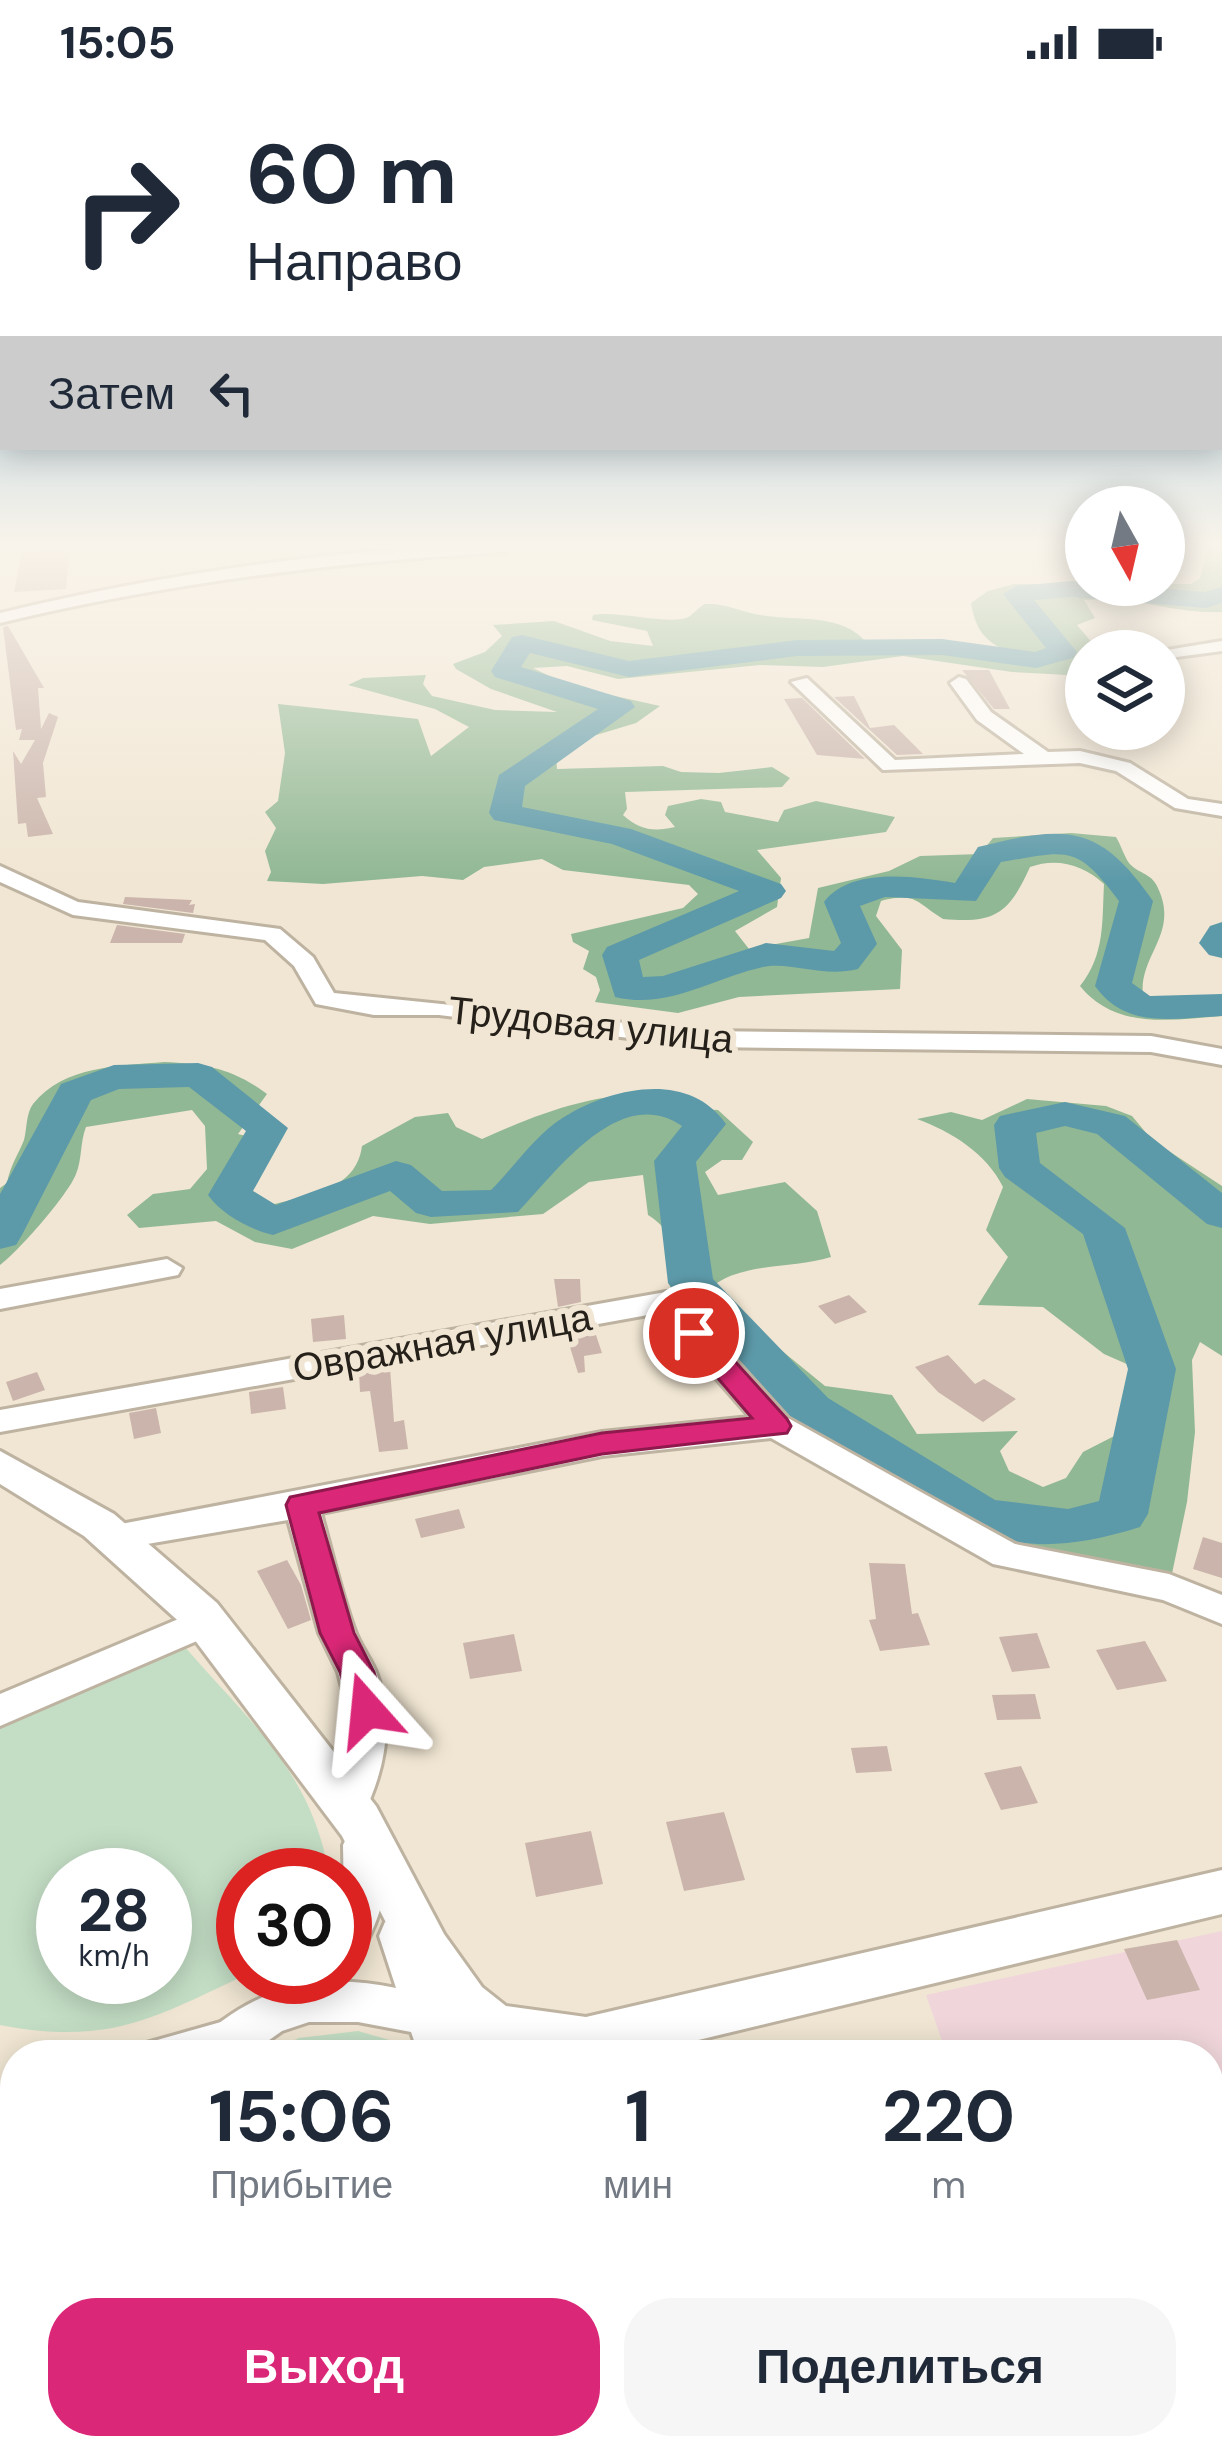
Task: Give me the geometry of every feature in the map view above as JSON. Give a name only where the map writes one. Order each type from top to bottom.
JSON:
[{"type":"street","points":[[800,682],[890,766],[1079,757],[1123,767],[1182,805],[1222,810]]},
{"type":"street","points":[[959,683],[984,716],[1040,756]]},
{"type":"street","name":"Трудовая улица","points":[[0,873],[73,908],[272,934],[304,962],[326,999],[374,1008],[439,1008],[703,1039],[1151,1044],[1222,1057]]},
{"type":"street","points":[[0,1299],[167,1268]]},
{"type":"street","name":"Овражная улица","points":[[0,1420],[666,1302],[776,1426],[1006,1555],[1169,1588],[1222,1610]]},
{"type":"street","points":[[112,1537],[301,1505],[602,1444],[776,1426]]},
{"type":"street","points":[[0,1465],[112,1537],[207,1622],[354,1813],[443,1979],[463,2004],[494,2029]]},
{"type":"street","points":[[301,1505],[337,1633],[357,1672],[367,1710],[366,1752],[354,1813],[360,1848]]},
{"type":"street","points":[[0,1712],[207,1622]]},
{"type":"street","points":[[354,1813],[435,2036]]},
{"type":"street","points":[[609,2040],[1222,1892]]},
{"type":"street","points":[[234,2040],[284,2004]]},
{"type":"street","points":[[359,2004],[435,2036],[494,2029],[541,2040]]},
{"type":"lane","points":[[183,2040],[280,2004]]},
{"type":"shaded area","points":[[1222,1931],[1222,2040],[942,2040],[926,1995]]},
{"type":"green space","points":[[469,658],[889,658],[823,667],[760,665],[618,679],[567,666],[533,668],[570,686],[660,706],[636,723],[593,736],[556,756],[557,769],[663,766],[681,772],[719,773],[772,767],[790,778],[782,787],[625,792],[623,815],[641,827],[675,827],[665,815],[668,806],[701,799],[721,802],[725,812],[778,822],[784,810],[816,801],[895,817],[886,832],[757,850],[781,878],[777,907],[735,931],[749,949],[809,938],[818,888],[889,871],[920,856],[980,854],[993,838],[1071,833],[1116,837],[1129,863],[1154,882],[1163,903],[1161,933],[1145,972],[1144,1002],[1222,1000],[1222,1016],[1145,1019],[1110,1010],[1094,1000],[1080,986],[1098,950],[1104,884],[1088,872],[1060,863],[1030,867],[1007,905],[988,917],[943,919],[909,898],[881,901],[876,916],[902,950],[900,989],[739,997],[678,1013],[595,1002],[600,990],[596,977],[583,969],[589,951],[573,942],[571,934],[683,908],[698,894],[689,885],[563,870],[542,859],[484,867],[463,880],[422,876],[323,884],[267,881],[271,872],[265,851],[276,828],[265,812],[278,801],[285,753],[278,704],[418,719],[431,756],[469,727],[435,709],[348,685],[363,678],[426,675],[423,684],[432,696],[495,710],[557,712],[491,689],[453,664]]},
{"type":"green space","points":[[916,658],[1065,658],[1065,675],[1012,672]]},
{"type":"green space","points":[[164,1062],[218,1069],[267,1094],[238,1134],[274,1143],[248,1195],[271,1205],[340,1182],[358,1161],[362,1146],[415,1117],[448,1113],[456,1127],[482,1139],[545,1113],[609,1097],[655,1093],[668,1107],[718,1110],[753,1142],[742,1160],[722,1160],[705,1172],[718,1195],[785,1182],[817,1211],[831,1257],[727,1278],[714,1285],[726,1305],[825,1386],[892,1395],[917,1434],[1018,1431],[1000,1451],[1009,1471],[1043,1487],[1066,1478],[1083,1452],[1124,1431],[1137,1393],[1129,1365],[1104,1354],[1043,1307],[978,1305],[1008,1257],[986,1230],[1003,1187],[967,1145],[917,1119],[951,1112],[982,1120],[1027,1099],[1106,1106],[1132,1116],[1152,1140],[1222,1186],[1222,1356],[1200,1342],[1192,1360],[1195,1432],[1187,1502],[1169,1588],[1017,1557],[776,1426],[666,1302],[674,1254],[667,1233],[648,1215],[643,1175],[589,1182],[543,1214],[430,1224],[373,1216],[292,1249],[255,1242],[216,1221],[139,1228],[127,1215],[153,1194],[190,1189],[207,1169],[205,1126],[192,1110],[86,1127],[71,1183],[42,1222],[0,1265],[0,1188],[7,1183],[24,1140],[33,1104],[76,1075]]},
{"type":"green space","points":[[184,1646],[254,1724],[293,1777],[323,1848],[216,1848],[216,1988],[192,1999],[192,1848],[36,1848],[36,2004],[182,2004],[153,2017],[99,2030],[0,2025],[0,1720]]},
{"type":"green space","points":[[358,2031],[390,2040],[294,2040]]},
{"type":"building","points":[[7,658],[27,658],[44,688],[38,688],[41,729],[49,713],[58,717],[43,763],[46,797],[37,798],[53,834],[28,837],[26,823],[18,824],[13,751],[21,764],[35,740],[19,740],[22,729],[16,730]]},
{"type":"building","points":[[962,670],[989,670],[1010,709],[994,709]]},
{"type":"building","points":[[854,696],[870,728],[894,725],[923,754],[897,755],[834,697]]},
{"type":"building","points":[[802,698],[865,759],[817,755],[784,699]]},
{"type":"building","points":[[125,897],[192,900],[189,905],[195,904],[193,913],[123,904]]},
{"type":"building","points":[[117,925],[185,934],[182,943],[110,943]]},
{"type":"building","points":[[554,1279],[580,1279],[581,1302],[558,1307]]},
{"type":"building","points":[[849,1295],[867,1312],[835,1324],[818,1306]]},
{"type":"building","points":[[344,1315],[346,1339],[313,1342],[311,1319]]},
{"type":"building","points":[[594,1329],[602,1353],[584,1356],[585,1372],[578,1373],[566,1334]]},
{"type":"building","points":[[948,1355],[975,1384],[984,1379],[1016,1399],[983,1422],[938,1392],[915,1367]]},
{"type":"building","points":[[390,1368],[394,1422],[404,1420],[408,1449],[379,1452],[370,1391],[360,1392],[359,1372]]},
{"type":"building","points":[[37,1372],[45,1390],[13,1401],[6,1382]]},
{"type":"building","points":[[283,1387],[286,1409],[251,1414],[249,1392]]},
{"type":"building","points":[[156,1408],[161,1433],[134,1439],[129,1413]]},
{"type":"building","points":[[459,1509],[465,1528],[421,1538],[415,1519]]},
{"type":"building","points":[[1203,1537],[1222,1543],[1222,1578],[1193,1569]]},
{"type":"building","points":[[287,1560],[301,1585],[311,1620],[288,1629],[257,1571]]},
{"type":"building","points":[[869,1563],[905,1564],[912,1614],[918,1613],[930,1645],[880,1651],[869,1620],[876,1619]]},
{"type":"building","points":[[1037,1633],[1050,1668],[1012,1672],[999,1637]]},
{"type":"building","points":[[514,1634],[522,1671],[470,1679],[463,1643]]},
{"type":"building","points":[[1145,1641],[1167,1681],[1117,1690],[1096,1650]]},
{"type":"building","points":[[1035,1694],[1041,1719],[997,1720],[992,1695]]},
{"type":"building","points":[[887,1746],[892,1771],[856,1773],[851,1748]]},
{"type":"building","points":[[1021,1766],[1038,1803],[1001,1810],[984,1773]]},
{"type":"building","points":[[724,1812],[745,1880],[684,1891],[666,1822]]},
{"type":"building","points":[[591,1831],[603,1884],[536,1897],[525,1843]]},
{"type":"building","points":[[1177,1940],[1200,1990],[1147,2000],[1124,1949]]},
{"type":"waterway","points":[[513,658],[505,671],[621,707],[510,782],[505,813],[620,836],[769,891],[620,955],[628,989],[667,987],[766,954],[820,963],[845,961],[859,944],[841,902],[885,887],[964,894],[990,854],[1060,843],[1089,849],[1136,901],[1113,986],[1141,1008],[1222,1005]]},
{"type":"waterway","points":[[583,658],[629,669],[718,658]]},
{"type":"waterway","points":[[1021,658],[1043,658]]},
{"type":"waterway","points":[[1222,933],[1217,943],[1222,947]]},
{"type":"waterway","points":[[0,1235],[75,1092],[114,1077],[198,1075],[268,1128],[229,1195],[273,1222],[396,1174],[431,1204],[503,1203],[577,1126],[634,1102],[671,1100],[706,1124],[675,1161],[691,1283],[811,1410],[983,1518],[1068,1528],[1122,1514],[1152,1369],[1103,1228],[1020,1168],[1014,1125],[1065,1114],[1111,1125],[1222,1215]]},
{"type":"route","points":[[367,1710],[357,1672],[337,1633],[301,1505],[602,1444],[776,1426],[694,1333]]}]
